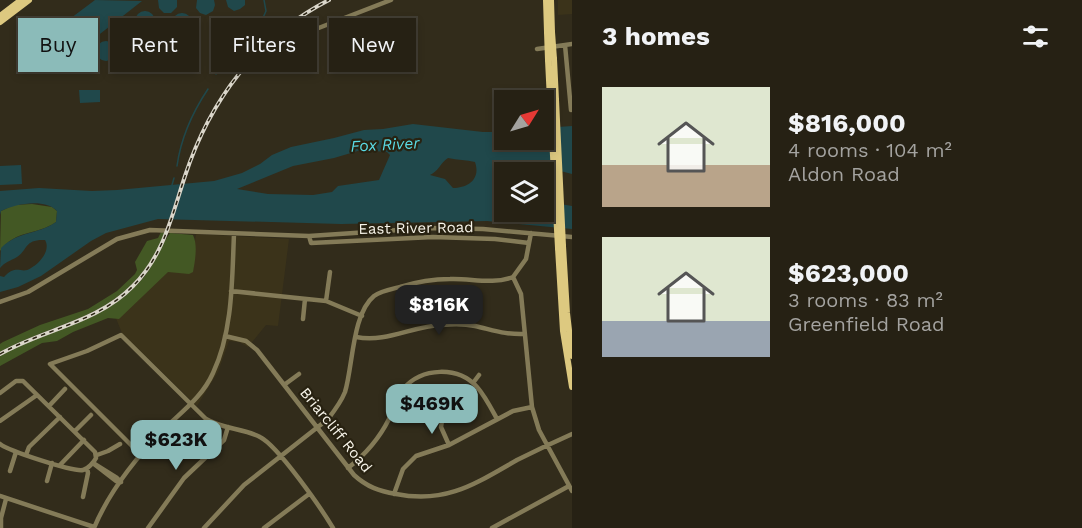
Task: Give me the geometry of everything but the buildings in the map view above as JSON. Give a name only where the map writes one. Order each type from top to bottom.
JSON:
[{"type":"main road","points":[[0,16],[21,0]]},
{"type":"main road","points":[[0,22],[29,0]]},
{"type":"main road","points":[[546,0],[550,32]]},
{"type":"main road","points":[[551,0],[551,60],[563,331],[572,387]]},
{"type":"main road","points":[[560,247],[572,356]]},
{"type":"street","points":[[317,29],[391,0]]},
{"type":"street","points":[[537,49],[572,44]]},
{"type":"street","points":[[565,45],[571,110]]},
{"type":"street","points":[[0,302],[28,292],[99,249],[132,234],[150,230],[309,236],[429,228],[483,229],[572,237]]},
{"type":"street","points":[[204,528],[244,485],[317,428],[338,408],[345,393],[362,316],[367,305],[375,296],[411,284],[450,279],[490,282],[513,277],[526,259],[531,233]]},
{"type":"street","points":[[0,496],[94,527],[140,454],[191,404],[213,375],[225,336],[231,291],[234,234]]},
{"type":"street","name":"East River Road","points":[[309,236],[311,243],[433,237],[495,239],[530,243]]},
{"type":"street","points":[[326,301],[330,272]]},
{"type":"street","points":[[513,277],[522,294],[535,421],[572,491]]},
{"type":"street","points":[[231,291],[326,301],[362,316]]},
{"type":"street","points":[[303,319],[305,299]]},
{"type":"street","points":[[356,337],[369,340],[381,339],[439,325],[456,324],[473,325],[508,335],[525,334]]},
{"type":"street","points":[[140,454],[50,363],[87,351],[122,335],[211,422],[263,438],[280,456],[333,528]]},
{"type":"street","name":"Briarcliff Road","points":[[225,336],[246,341],[254,347],[348,468],[359,480],[372,488],[394,494],[424,497],[456,492],[572,434]]},
{"type":"street","points":[[348,468],[377,440],[403,385],[423,375],[438,371],[462,376],[482,393],[497,419]]},
{"type":"street","name":"Briarcliff Road","points":[[284,385],[298,374]]},
{"type":"street","points":[[473,383],[479,375]]},
{"type":"street","points":[[0,393],[20,380],[75,431],[97,455]]},
{"type":"street","points":[[49,406],[65,389]]},
{"type":"street","points":[[0,421],[37,395]]},
{"type":"street","points":[[394,494],[407,463],[421,454],[449,445],[513,411],[532,406]]},
{"type":"street","points":[[75,431],[92,415]]},
{"type":"street","points":[[26,455],[29,447],[60,417]]},
{"type":"street","points":[[442,421],[441,427],[449,445]]},
{"type":"street","points":[[148,528],[184,478],[224,440],[228,427]]},
{"type":"street","points":[[60,465],[84,441]]},
{"type":"street","points":[[0,444],[16,452],[77,470],[87,468],[97,455],[120,444]]},
{"type":"street","points":[[10,471],[16,452]]},
{"type":"street","points":[[47,481],[52,463]]},
{"type":"street","points":[[93,463],[121,482]]},
{"type":"street","points":[[83,497],[87,468]]},
{"type":"street","points":[[492,528],[569,486]]},
{"type":"street","points":[[264,528],[309,494]]},
{"type":"street","points":[[1,528],[6,499]]},
{"type":"street","points":[[272,522],[277,528]]},
{"type":"shaded area","points":[[558,0],[572,0],[572,14],[558,15]]},
{"type":"shaded area","points":[[196,234],[289,239],[278,326],[266,325],[248,347],[239,342],[229,341],[218,372],[197,406],[122,333],[115,316],[168,268],[191,271]]},
{"type":"green space","points":[[32,204],[52,207],[57,211],[56,222],[13,239],[0,251],[1,211],[14,205]]},
{"type":"green space","points":[[161,232],[165,233],[150,261],[134,283],[116,298],[96,311],[0,352],[0,344],[3,342],[40,325],[88,309],[117,291],[135,274],[137,270],[135,262],[147,241],[158,238]]},
{"type":"green space","points":[[170,233],[193,235],[196,248],[193,272],[189,274],[168,272],[119,319],[108,318],[57,341],[42,343],[0,366],[0,356],[11,349],[82,321],[115,303],[148,272]]},
{"type":"water","points":[[95,0],[142,1],[120,18],[110,18],[110,26],[98,35],[98,18],[71,18]]},
{"type":"water","points":[[158,0],[177,0],[177,7],[171,13],[164,13],[159,8]]},
{"type":"water","points":[[197,0],[214,0],[213,11],[206,15],[200,13],[196,8]]},
{"type":"water","points":[[226,0],[245,0],[245,5],[234,11],[228,7]]},
{"type":"water","points":[[145,11],[154,17],[136,18],[138,14]]},
{"type":"water","points":[[182,13],[190,18],[174,18]]},
{"type":"water","points":[[106,41],[110,42],[110,60],[106,61],[98,56],[98,46]]},
{"type":"water","points":[[79,90],[100,90],[100,102],[80,103]]},
{"type":"water","name":"Fox River","points":[[413,124],[494,132],[494,150],[554,150],[554,127],[572,126],[572,174],[554,169],[554,162],[494,162],[494,222],[341,224],[158,219],[106,233],[41,276],[18,287],[0,292],[0,276],[4,277],[16,270],[28,270],[41,260],[47,248],[45,240],[33,241],[17,257],[0,268],[1,248],[14,239],[56,222],[57,211],[38,203],[22,204],[1,211],[0,215],[0,191],[39,188],[117,190],[214,181],[242,173],[272,155],[291,147],[364,130]],"holes":[[[361,150],[387,152],[390,155],[379,180],[338,186],[332,192],[313,195],[268,194],[237,189],[293,166]],[[448,158],[475,162],[475,178],[464,186],[453,188],[445,179],[430,175]]]},
{"type":"water","points":[[21,165],[22,184],[0,185],[0,166]]},
{"type":"water","points":[[554,203],[572,206],[572,229],[498,222],[554,222]]},
{"type":"waterway","points":[[216,74],[262,20],[266,11],[264,0]]},
{"type":"waterway","points":[[177,166],[188,126],[208,89]]},
{"type":"waterway","points":[[172,185],[174,178]]},
{"type":"railway","points":[[0,354],[103,309],[133,286],[144,274],[160,248],[195,148],[208,122],[239,73],[280,32],[329,0]]}]
